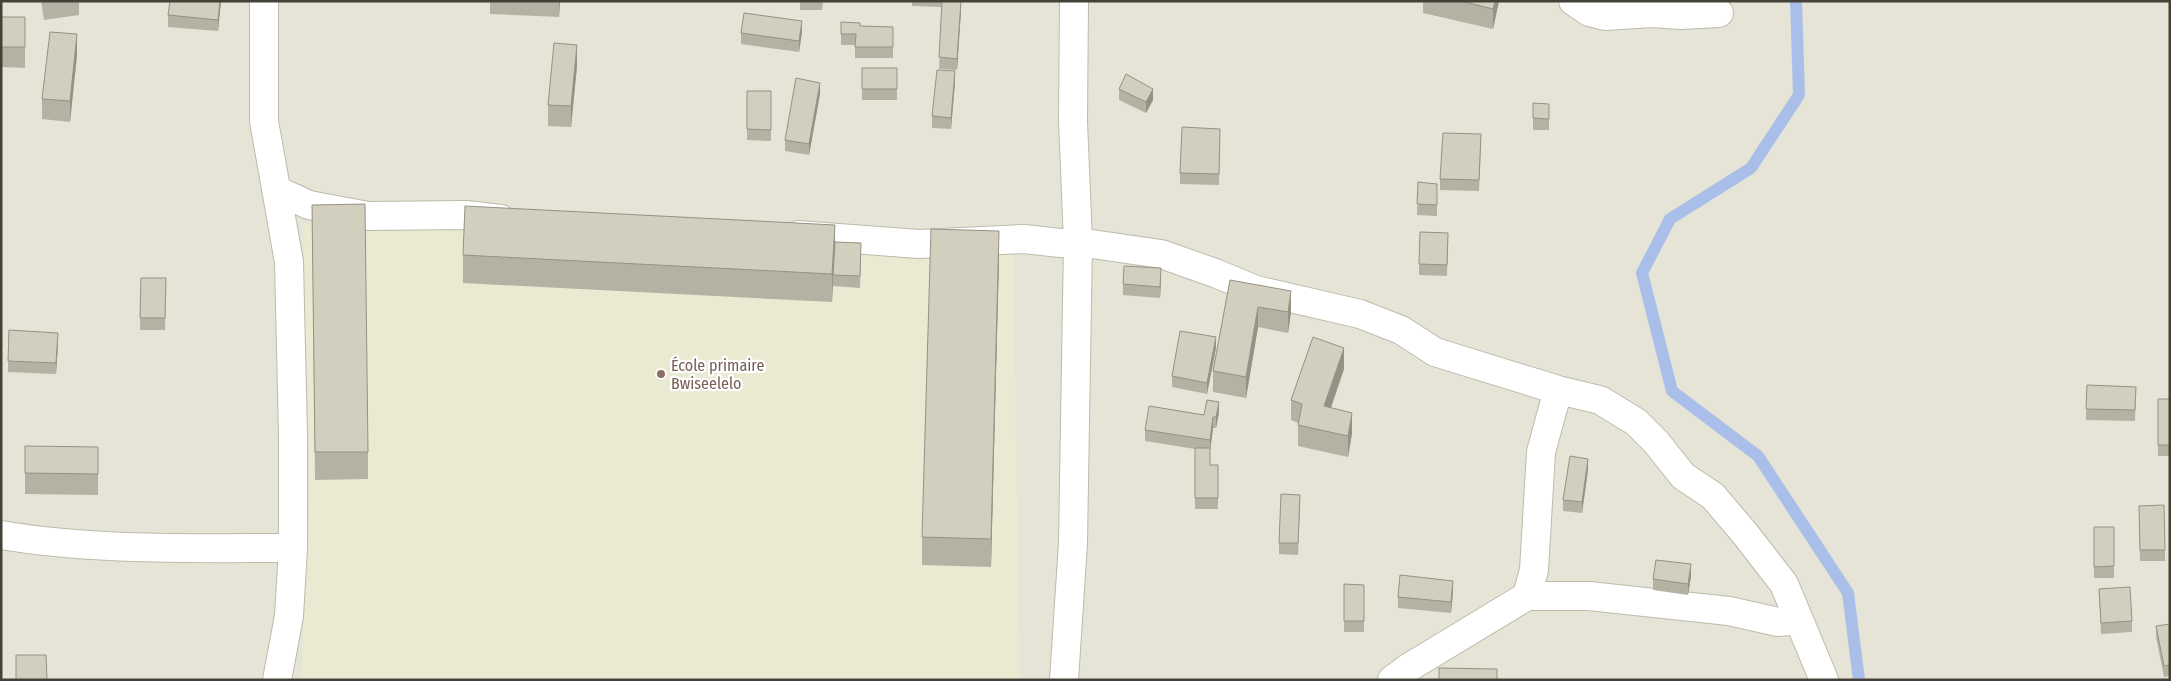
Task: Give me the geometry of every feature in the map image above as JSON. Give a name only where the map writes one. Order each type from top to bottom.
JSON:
[{"type":"street","points":[[264,1],[264,121],[289,262],[293,548],[289,616],[277,680]]},
{"type":"street","points":[[1064,680],[1073,543],[1078,242],[1073,122],[1074,1]]},
{"type":"street","points":[[1573,1],[1588,12],[1605,16],[1652,13],[1681,15],[1720,13]]},
{"type":"street","points":[[276,190],[310,206],[368,216],[466,215],[523,222]]},
{"type":"street","points":[[774,234],[919,244],[1024,239],[1060,244],[1078,242],[1161,254],[1256,290],[1360,314],[1401,330],[1435,352],[1558,390],[1600,400],[1636,422],[1656,442],[1683,476],[1713,496],[1746,535],[1784,584],[1824,680]]},
{"type":"street","points":[[1527,596],[1534,570],[1541,452],[1558,390]]},
{"type":"street","points":[[1,535],[40,542],[146,547],[293,548]]},
{"type":"street","points":[[1392,680],[1408,668],[1527,596],[1588,596],[1729,611],[1778,622],[1799,620]]},
{"type":"shaded area","points":[[1,1],[2170,1],[2170,680],[1,680]]},
{"type":"shaded area","name":"École primaire Bwiseelelo","points":[[303,224],[1013,254],[1020,680],[301,680],[310,494]]},
{"type":"building","points":[[170,1],[220,1],[218,20],[168,15]]},
{"type":"building","points":[[942,1],[961,1],[957,59],[939,57]]},
{"type":"building","points":[[1461,1],[1495,1],[1493,9]]},
{"type":"building","points":[[744,13],[802,21],[799,41],[741,33]]},
{"type":"building","points":[[1,17],[25,17],[25,47],[1,47]]},
{"type":"building","points":[[841,22],[860,23],[860,26],[893,27],[893,47],[855,47],[856,34],[841,34]]},
{"type":"building","points":[[50,32],[77,34],[70,101],[42,99]]},
{"type":"building","points":[[554,43],[577,45],[571,106],[548,105]]},
{"type":"building","points":[[862,68],[897,68],[897,89],[862,89]]},
{"type":"building","points":[[937,70],[955,71],[951,118],[932,116]]},
{"type":"building","points":[[1126,74],[1153,89],[1146,102],[1119,89]]},
{"type":"building","points":[[796,78],[820,83],[809,144],[785,140]]},
{"type":"building","points":[[747,91],[771,91],[771,130],[747,129]]},
{"type":"building","points":[[1533,103],[1549,104],[1549,119],[1533,118]]},
{"type":"building","points":[[1182,127],[1220,129],[1219,174],[1180,173]]},
{"type":"building","points":[[1443,133],[1481,134],[1479,180],[1440,179]]},
{"type":"building","points":[[1418,182],[1437,184],[1437,205],[1417,204]]},
{"type":"building","points":[[365,204],[368,452],[315,452],[312,205]]},
{"type":"building","points":[[465,206],[835,225],[832,274],[463,255]]},
{"type":"building","points":[[931,229],[999,231],[991,539],[922,537]]},
{"type":"building","points":[[1420,232],[1448,233],[1447,265],[1419,264]]},
{"type":"building","points":[[835,242],[861,243],[860,276],[833,275]]},
{"type":"building","points":[[1124,266],[1161,268],[1160,287],[1123,284]]},
{"type":"building","points":[[141,278],[166,278],[165,318],[140,318]]},
{"type":"building","points":[[1230,280],[1291,291],[1288,312],[1258,307],[1246,377],[1213,371]]},
{"type":"building","points":[[9,330],[58,333],[56,363],[8,361]]},
{"type":"building","points":[[1180,331],[1216,337],[1207,383],[1172,376]]},
{"type":"building","points":[[1313,337],[1344,348],[1324,406],[1352,413],[1348,436],[1298,425],[1302,404],[1291,400]]},
{"type":"building","points":[[2087,385],[2136,387],[2135,410],[2086,409]]},
{"type":"building","points":[[2158,399],[2170,399],[2170,445],[2158,445]]},
{"type":"building","points":[[1207,400],[1219,402],[1216,417],[1213,417],[1210,440],[1145,430],[1149,406],[1204,415]]},
{"type":"building","points":[[25,446],[98,447],[98,474],[25,473]]},
{"type":"building","points":[[1195,448],[1210,448],[1210,465],[1218,465],[1218,498],[1195,498]]},
{"type":"building","points":[[1570,456],[1588,459],[1582,502],[1563,500]]},
{"type":"building","points":[[1281,494],[1300,495],[1298,543],[1279,543]]},
{"type":"building","points":[[2164,505],[2165,550],[2140,550],[2139,506]]},
{"type":"building","points":[[2094,527],[2114,527],[2114,566],[2094,567]]},
{"type":"building","points":[[1656,560],[1691,564],[1688,584],[1653,579]]},
{"type":"building","points":[[1400,575],[1453,581],[1451,602],[1398,597]]},
{"type":"building","points":[[1344,584],[1364,585],[1364,621],[1344,621]]},
{"type":"building","points":[[2130,587],[2132,621],[2101,623],[2099,589]]},
{"type":"building","points":[[2170,624],[2170,665],[2164,666],[2156,626]]},
{"type":"building","points":[[16,655],[46,655],[47,680],[16,680]]},
{"type":"building","points":[[1439,668],[1497,669],[1497,680],[1439,680]]},
{"type":"waterway","points":[[1796,1],[1799,95],[1751,168],[1670,219],[1642,273],[1672,391],[1758,456],[1848,593],[1859,680]]},
{"type":"place","name":"École primaire Bwiseelelo","points":[[661,374]]}]
